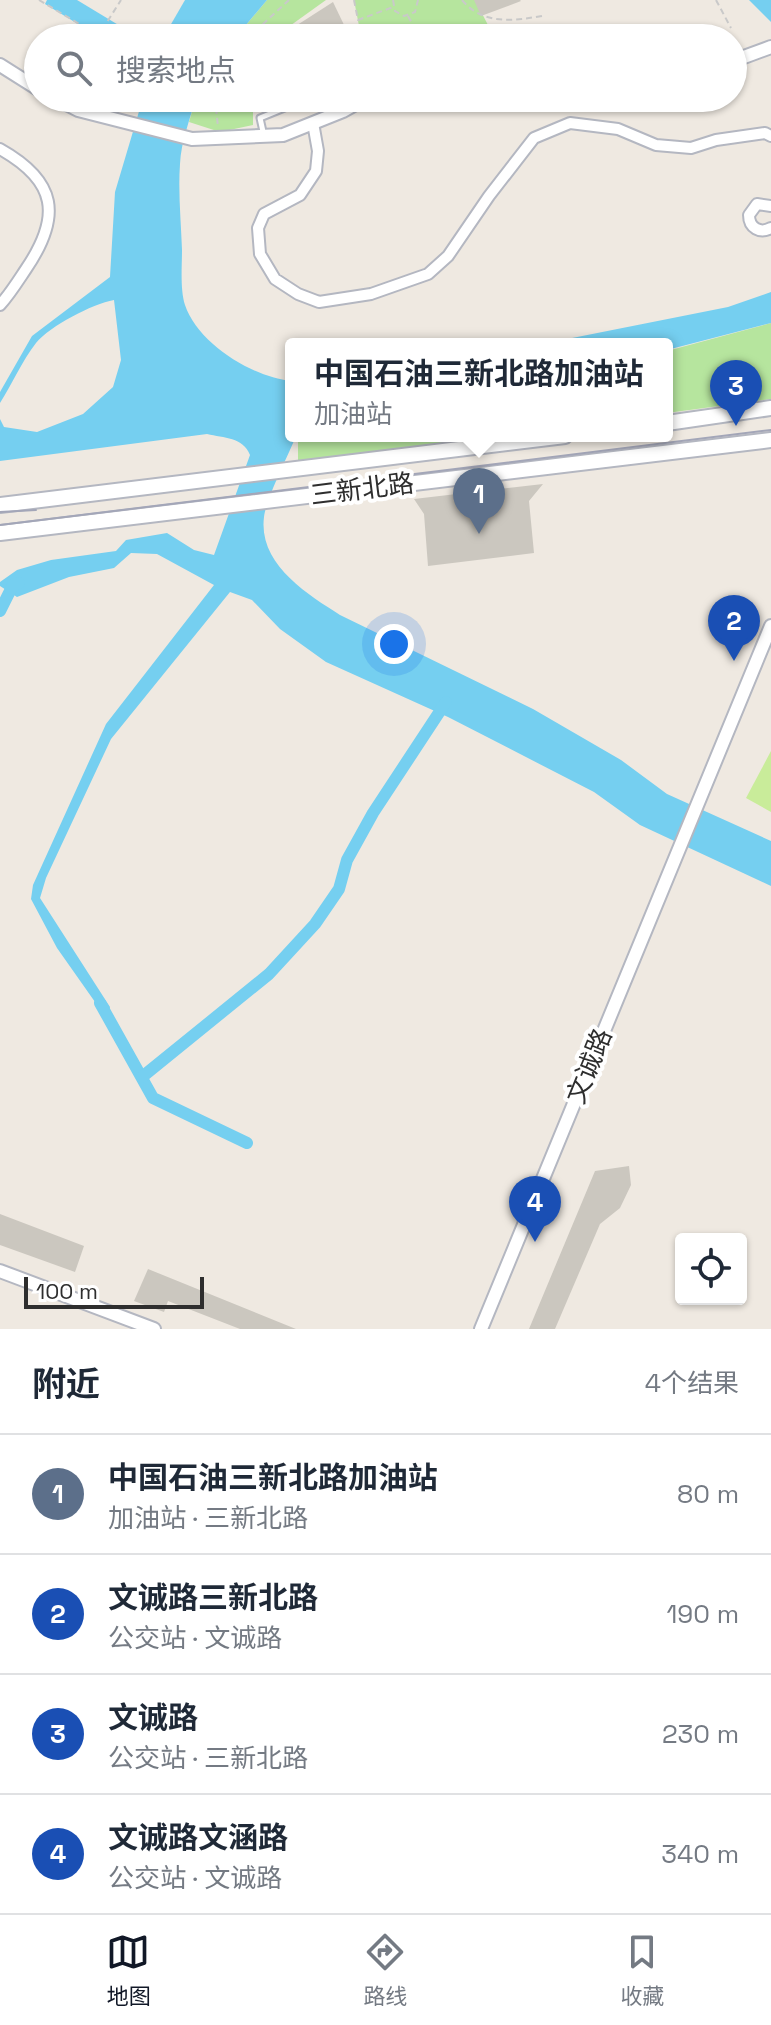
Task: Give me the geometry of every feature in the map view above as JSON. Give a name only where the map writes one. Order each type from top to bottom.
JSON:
[{"type":"main road","points":[[673,422],[771,408]]},
{"type":"main road","name":"三新北路","points":[[0,533],[771,440]]},
{"type":"main road","name":"三新北路","points":[[0,505],[517,442]]},
{"type":"street","points":[[747,56],[771,47]]},
{"type":"street","points":[[0,65],[24,80]]},
{"type":"street","points":[[85,112],[192,139],[283,135],[340,112]]},
{"type":"street","points":[[313,123],[318,151],[316,171],[300,195],[264,214],[258,228],[260,254],[275,279],[298,294],[319,302],[371,294],[428,274],[448,256],[534,138],[570,123],[618,129],[656,145],[691,148],[716,140],[765,133],[771,136]]},
{"type":"street","points":[[0,149],[43,185],[51,212],[42,246],[0,305]]},
{"type":"street","points":[[771,206],[757,204],[749,215],[750,224],[757,230],[771,228]]},
{"type":"street","name":"文诚路","points":[[481,1329],[771,626]]},
{"type":"street","points":[[0,1271],[154,1329]]},
{"type":"lane","points":[[264,137],[260,118],[275,112]]},
{"type":"path","points":[[39,0],[79,24]]},
{"type":"path","points":[[106,24],[121,0]]},
{"type":"path","points":[[263,24],[289,0]]},
{"type":"path","points":[[354,0],[358,20],[393,7]]},
{"type":"path","points":[[393,0],[393,7],[400,15],[408,15],[417,8],[418,0]]},
{"type":"path","points":[[462,0],[472,12],[484,18],[511,21],[542,16]]},
{"type":"path","points":[[716,0],[729,24]]},
{"type":"path","points":[[408,15],[413,24]]},
{"type":"path","points":[[217,112],[220,132]]},
{"type":"green space","points":[[267,0],[326,0],[293,24],[247,24]]},
{"type":"green space","points":[[354,0],[475,0],[487,24],[359,24]]},
{"type":"green space","points":[[192,112],[253,112],[253,125],[220,132],[189,122]]},
{"type":"green space","points":[[771,323],[771,399],[673,412],[673,349]]},
{"type":"green space","points":[[298,442],[462,442],[298,465]]},
{"type":"green space","points":[[771,751],[771,812],[746,798]]},
{"type":"water","points":[[47,0],[77,0],[117,24],[78,24],[45,4]]},
{"type":"water","points":[[185,0],[267,0],[247,24],[171,24]]},
{"type":"water","points":[[749,0],[771,0],[771,22]]},
{"type":"water","points":[[139,112],[192,112],[182,147],[179,175],[182,292],[192,319],[214,345],[260,373],[285,380],[285,442],[293,442],[266,509],[264,534],[269,549],[287,576],[340,615],[533,709],[621,760],[667,794],[771,841],[771,886],[640,825],[594,792],[448,717],[326,662],[280,629],[252,600],[230,592],[111,739],[46,878],[40,898],[110,1007],[107,1019],[57,948],[31,899],[33,885],[106,724],[214,585],[157,554],[131,553],[114,568],[69,577],[17,597],[0,586],[0,582],[17,570],[51,560],[116,551],[126,540],[167,533],[194,550],[214,555],[250,455],[238,442],[207,434],[0,461],[0,419],[4,427],[37,432],[83,414],[113,387],[121,360],[114,300],[72,317],[42,336],[26,357],[0,403],[0,392],[32,336],[110,277],[115,192]]},
{"type":"water","points":[[771,292],[771,323],[673,348],[673,338],[572,338],[728,307]]},
{"type":"building","points":[[474,0],[520,0],[521,1],[481,16]]},
{"type":"building","points":[[333,2],[344,24],[299,24]]},
{"type":"building","points":[[543,484],[529,501],[534,553],[428,566],[424,514],[414,499]]},
{"type":"building","points":[[629,1166],[631,1185],[620,1208],[600,1224],[555,1329],[529,1329],[595,1171]]},
{"type":"building","points":[[0,1214],[84,1246],[75,1272],[0,1245]]},
{"type":"building","points":[[148,1269],[296,1329],[240,1329],[168,1301],[164,1312],[134,1301]]},
{"type":"waterway","points":[[0,611],[13,585],[19,583]]},
{"type":"waterway","points":[[142,1077],[269,974],[315,924],[339,889],[347,860],[373,813],[446,702]]},
{"type":"waterway","points":[[100,1003],[153,1098],[247,1143]]},
{"type":"tram line","points":[[0,525],[771,430]]},
{"type":"tram line","points":[[0,512],[36,510]]},
{"type":"place","name":"文诚路","points":[[736,426]]},
{"type":"place","name":"中国石油三新北路加油站","points":[[479,534]]},
{"type":"place","name":"文诚路三新北路","points":[[734,661]]},
{"type":"place","name":"文诚路文涵路","points":[[535,1242]]}]
